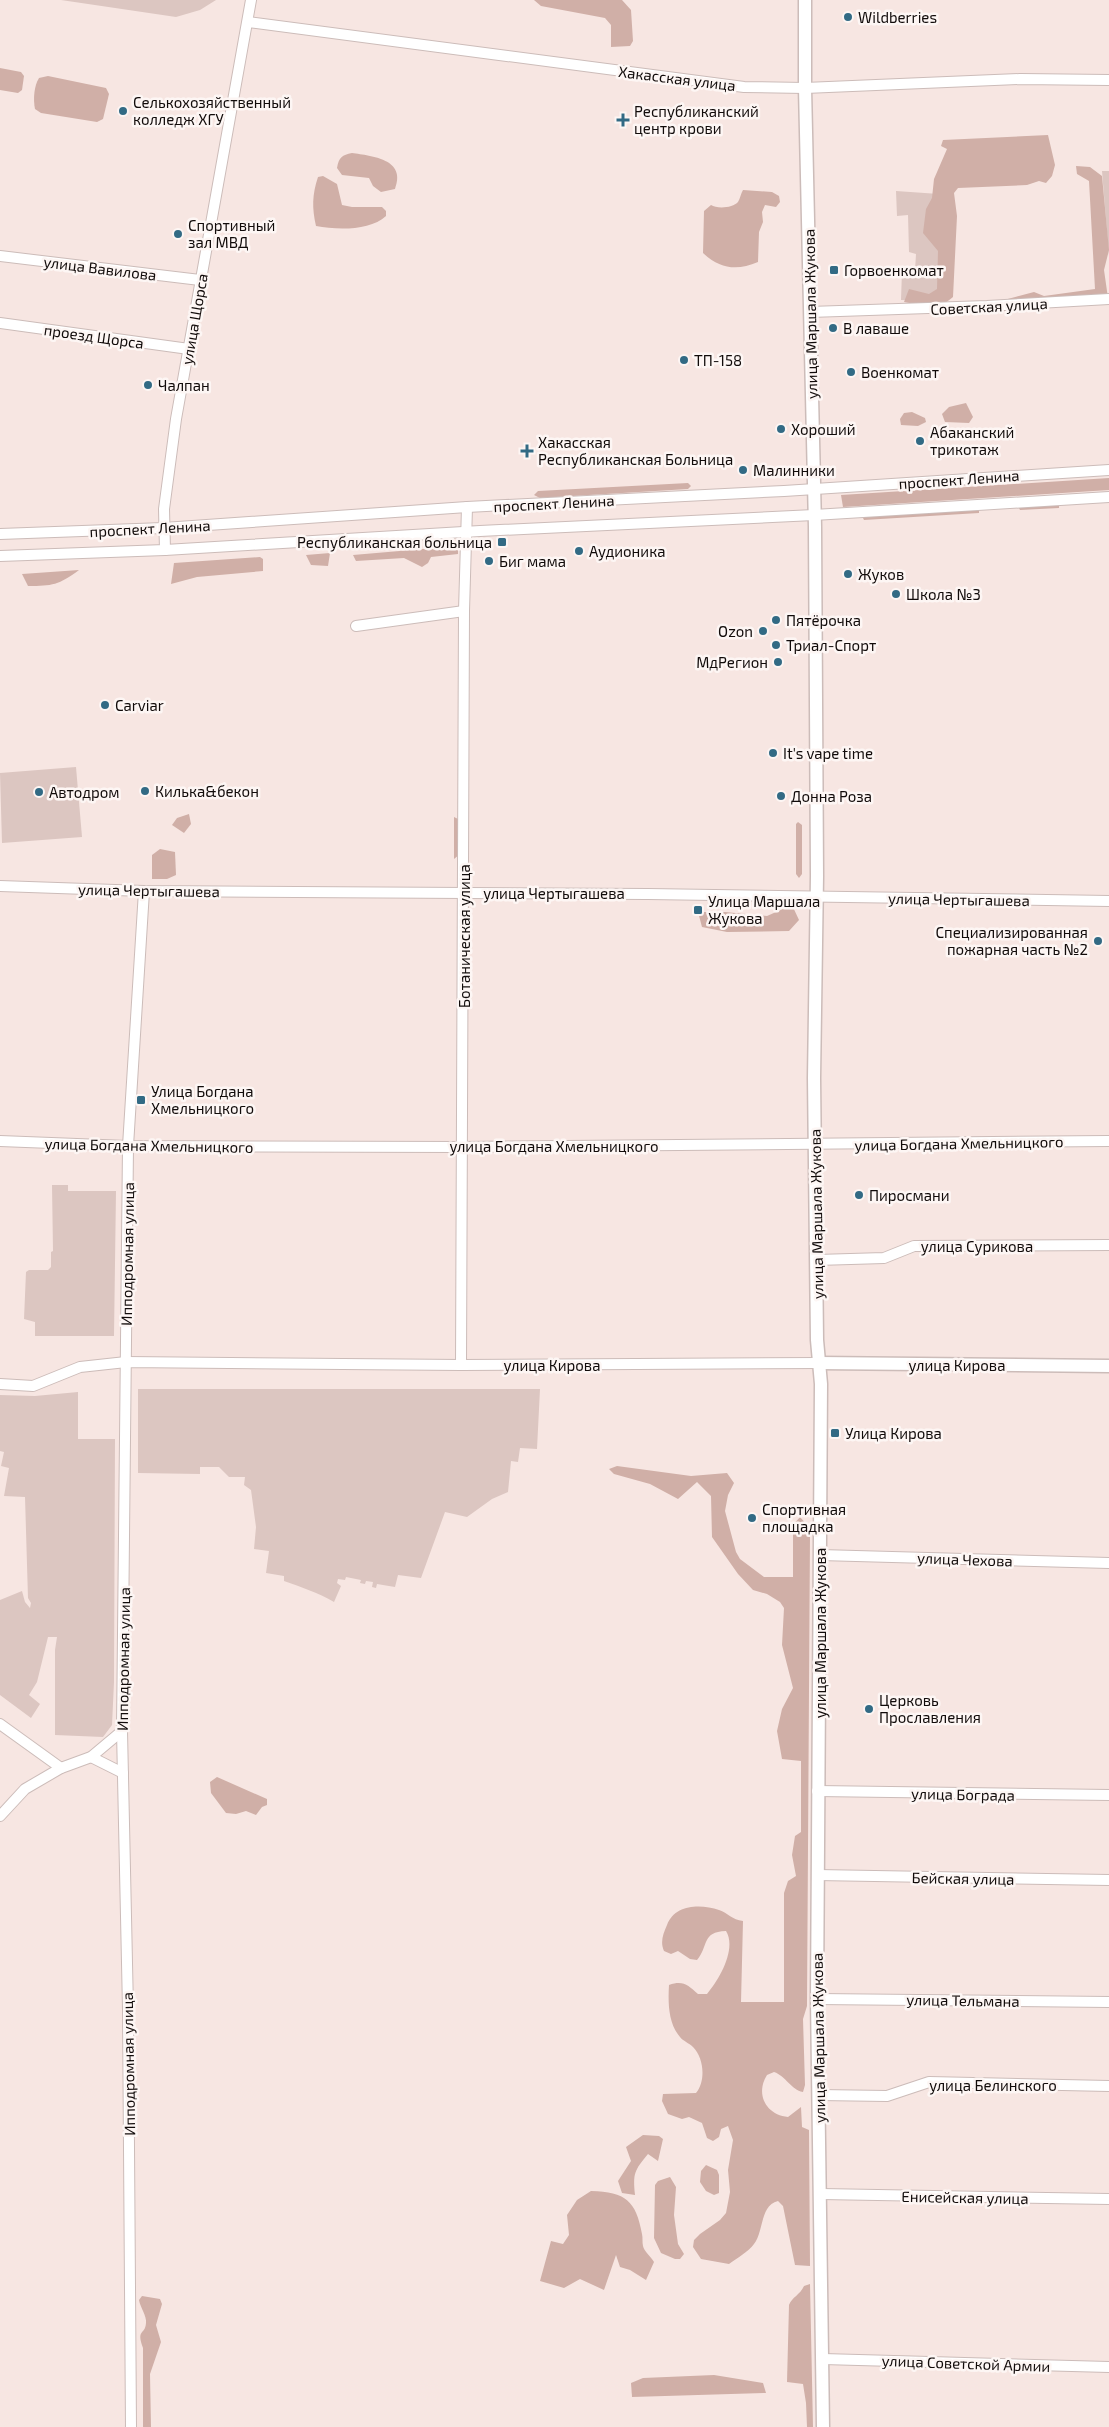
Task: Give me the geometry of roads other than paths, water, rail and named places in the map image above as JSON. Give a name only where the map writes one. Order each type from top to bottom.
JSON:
[{"type":"main road","name":"улица Маршала Жукова","points":[[805,0],[805,88],[814,488],[816,896],[814,1068],[819,1363],[821,1673],[817,1791],[817,1999],[823,2427]]},
{"type":"main road","name":"улица Кирова","points":[[819,1363],[1109,1366]]},
{"type":"street","name":"улица Щорса","points":[[165,550],[164,508],[200,280],[251,0]]},
{"type":"street","name":"Хакасская улица","points":[[248,22],[744,87],[805,88],[1020,79],[1109,80]]},
{"type":"street","name":"улица Вавилова","points":[[0,256],[200,280]]},
{"type":"street","name":"Советская улица","points":[[810,312],[987,306],[1109,299]]},
{"type":"street","name":"проезд Щорса","points":[[0,323],[189,349]]},
{"type":"street","name":"проспект Ленина","points":[[0,534],[164,528],[467,507],[1109,470]]},
{"type":"street","name":"проспект Ленина","points":[[0,556],[165,550],[1109,497]]},
{"type":"street","name":"Ботаническая улица","points":[[461,1366],[464,611],[467,507]]},
{"type":"street","points":[[356,626],[464,611]]},
{"type":"street","name":"улица Чертыгашева","points":[[0,886],[144,891],[816,896],[1109,901]]},
{"type":"street","name":"Ипподромная улица","points":[[131,2427],[128,2029],[122,1731],[128,1146],[144,891]]},
{"type":"street","name":"улица Богдана Хмельницкого","points":[[0,1141],[128,1146],[462,1147],[1109,1141]]},
{"type":"street","name":"улица Сурикова","points":[[817,1260],[884,1258],[914,1246],[1109,1246]]},
{"type":"street","name":"улица Кирова","points":[[0,1384],[32,1386],[80,1368],[126,1362],[461,1366],[819,1363]]},
{"type":"street","name":"улица Чехова","points":[[820,1555],[1109,1564]]},
{"type":"street","points":[[0,1724],[61,1768]]},
{"type":"street","points":[[0,1816],[25,1789],[61,1768],[91,1757],[122,1731]]},
{"type":"street","points":[[91,1757],[123,1773]]},
{"type":"street","name":"улица Бограда","points":[[817,1791],[1109,1795]]},
{"type":"street","name":"Бейская улица","points":[[817,1875],[1109,1880]]},
{"type":"street","name":"улица Тельмана","points":[[817,1999],[1109,2002]]},
{"type":"street","name":"улица Белинского","points":[[819,2095],[887,2096],[929,2082],[1109,2086]]},
{"type":"street","name":"Енисейская улица","points":[[820,2194],[1109,2199]]},
{"type":"street","name":"улица Советской Армии","points":[[823,2359],[1109,2367]]},
{"type":"place","name":"Wildberries","points":[[848,17]]},
{"type":"place","name":"Селькохозяйственный колледж ХГУ","points":[[123,111]]},
{"type":"place","name":"Республиканский центр крови","points":[[623,120]]},
{"type":"place","name":"Спортивный зал МВД","points":[[178,234]]},
{"type":"place","name":"Горвоенкомат","points":[[834,270]]},
{"type":"place","name":"В лаваше","points":[[833,328]]},
{"type":"place","name":"ТП-158","points":[[684,360]]},
{"type":"place","name":"Военкомат","points":[[851,372]]},
{"type":"place","name":"Чалпан","points":[[148,385]]},
{"type":"place","name":"Хороший","points":[[781,429]]},
{"type":"place","name":"Абаканский трикотаж","points":[[920,441]]},
{"type":"place","name":"Хакасская Республиканская Больница","points":[[527,451]]},
{"type":"place","name":"Малинники","points":[[743,470]]},
{"type":"place","name":"Республиканская больница","points":[[502,542]]},
{"type":"place","name":"Аудионика","points":[[579,551]]},
{"type":"place","name":"Биг мама","points":[[489,561]]},
{"type":"place","name":"Жуков","points":[[848,574]]},
{"type":"place","name":"Школа №3","points":[[896,594]]},
{"type":"place","name":"Пятёрочка","points":[[776,620]]},
{"type":"place","name":"Ozon","points":[[763,631]]},
{"type":"place","name":"Триал-Спорт","points":[[776,645]]},
{"type":"place","name":"МдРегион","points":[[778,662]]},
{"type":"place","name":"Carviar","points":[[105,705]]},
{"type":"place","name":"It's vape time","points":[[773,753]]},
{"type":"place","name":"Килька&бекон","points":[[145,791]]},
{"type":"place","name":"Автодром","points":[[39,792]]},
{"type":"place","name":"Донна Роза","points":[[781,796]]},
{"type":"place","name":"Улица Маршала Жукова","points":[[698,910]]},
{"type":"place","name":"Специализированная пожарная часть №2","points":[[1098,941]]},
{"type":"place","name":"Улица Богдана Хмельницкого","points":[[141,1100]]},
{"type":"place","name":"Пиросмани","points":[[859,1195]]},
{"type":"place","name":"Улица Кирова","points":[[835,1433]]},
{"type":"place","name":"Спортивная площадка","points":[[752,1518]]},
{"type":"place","name":"Церковь Прославления","points":[[869,1709]]}]
